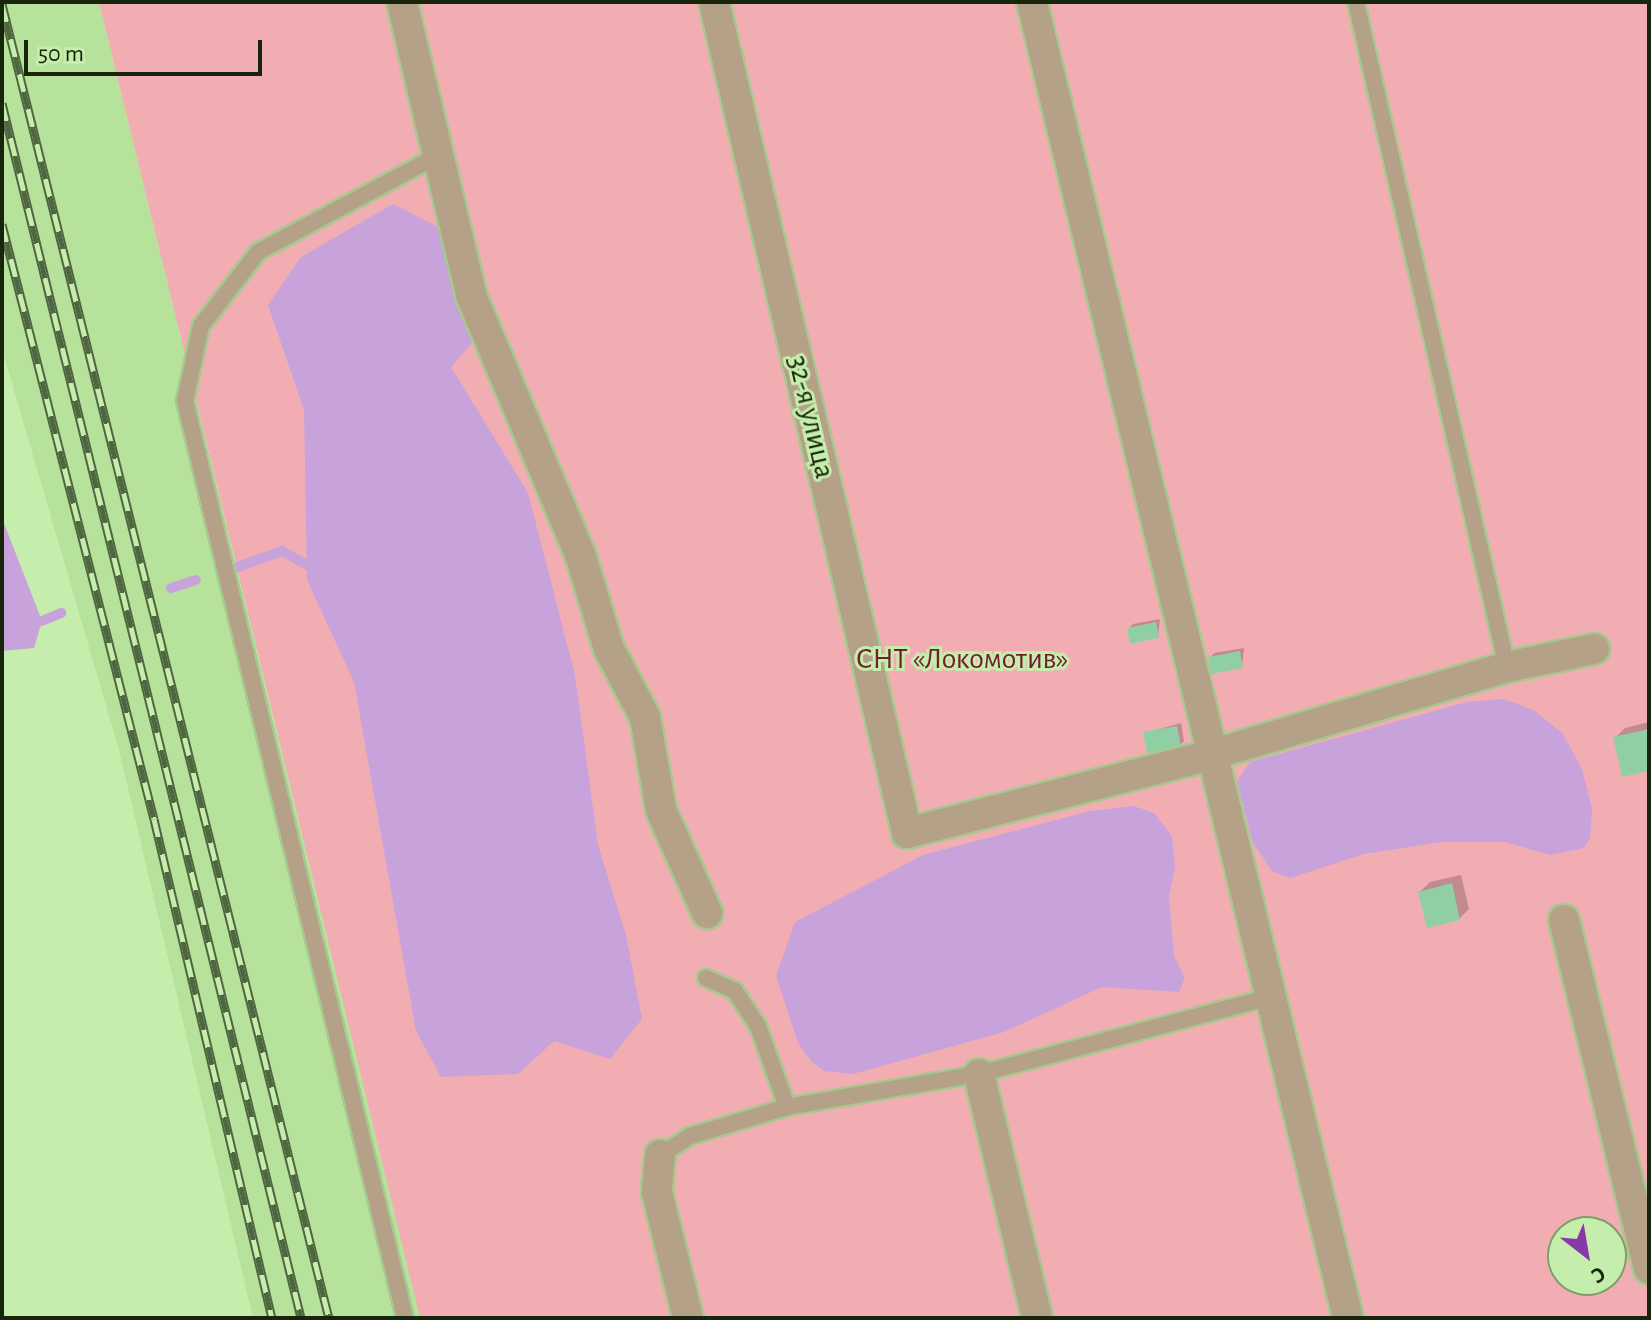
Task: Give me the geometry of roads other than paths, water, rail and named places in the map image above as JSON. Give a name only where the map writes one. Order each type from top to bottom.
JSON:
[{"type":"street","points":[[402,2],[471,295],[581,557],[609,649],[645,717],[661,810],[707,913]]},
{"type":"street","name":"32-я улица","points":[[714,2],[907,833],[1210,755]]},
{"type":"street","points":[[1032,2],[1210,755],[1348,1318]]},
{"type":"street","points":[[1210,755],[1507,667],[1594,649]]},
{"type":"street","points":[[1564,920],[1649,1269]]},
{"type":"street","points":[[979,1074],[1037,1318]]},
{"type":"street","points":[[660,1155],[657,1192],[688,1318]]},
{"type":"lane","points":[[1356,2],[1507,667]]},
{"type":"lane","points":[[405,1318],[185,401],[201,326],[258,252],[437,156]]},
{"type":"lane","points":[[706,978],[735,991],[758,1026],[787,1107]]},
{"type":"lane","points":[[660,1155],[690,1136],[787,1107],[979,1074],[1270,997]]},
{"type":"waterway","points":[[227,571],[282,551],[307,565]]},
{"type":"waterway","points":[[171,588],[196,580]]},
{"type":"waterway","points":[[42,621],[61,613]]},
{"type":"railway","points":[[2,4],[329,1318]]},
{"type":"railway","points":[[2,103],[301,1318]]},
{"type":"railway","points":[[2,224],[154,819],[272,1318]]},
{"type":"park label","name":"СНТ «Локомотив»","points":[[962,659]]}]
